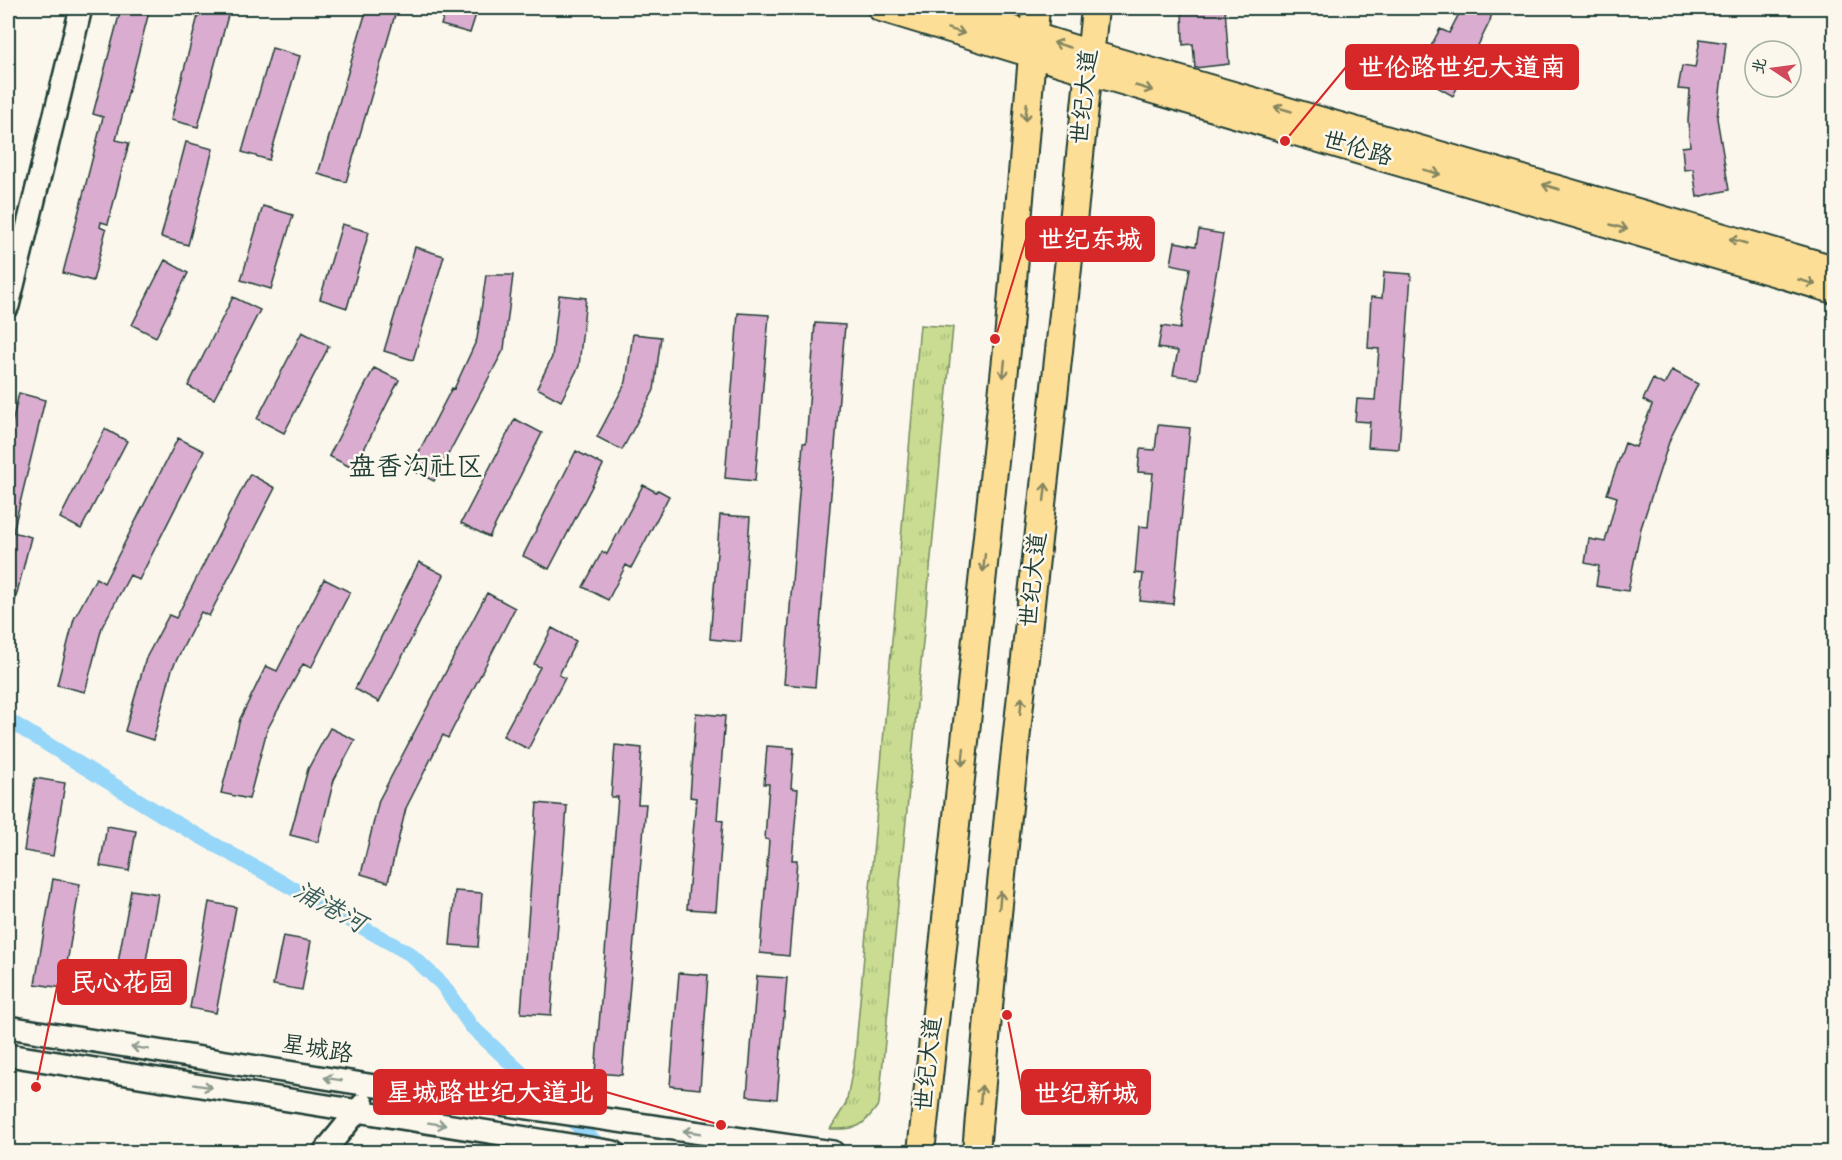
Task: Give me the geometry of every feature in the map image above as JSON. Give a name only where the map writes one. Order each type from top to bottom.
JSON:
[{"type":"main road","name":"世伦路","points":[[880,8],[1032,45],[1090,62],[1834,290]]},
{"type":"main road","name":"世伦路","points":[[944,8],[1032,45]]},
{"type":"main road","name":"世纪大道","points":[[921,1152],[1008,340],[1036,8]]},
{"type":"main road","name":"世纪大道","points":[[975,1152],[988,1004],[1066,299],[1095,8]]},
{"type":"main road","name":"世伦路","points":[[1090,62],[1834,269]]},
{"type":"street","points":[[8,306],[81,8]]},
{"type":"street","name":"星城路","points":[[8,1027],[375,1086],[833,1152]]},
{"type":"street","points":[[8,1056],[614,1152]]},
{"type":"street","points":[[324,1152],[375,1086]]},
{"type":"green space","points":[[920,325],[953,327],[879,1104],[869,1118],[859,1126],[830,1129],[846,1104],[855,1057]]},
{"type":"building","points":[[121,8],[150,8],[116,140],[129,143],[108,224],[101,222],[100,227],[106,230],[93,281],[63,273],[103,117],[93,114]]},
{"type":"building","points":[[200,8],[230,8],[198,127],[171,120]]},
{"type":"building","points":[[367,8],[397,8],[346,182],[318,174]]},
{"type":"building","points":[[446,8],[478,8],[470,33],[441,25]]},
{"type":"building","points":[[1182,8],[1225,8],[1229,64],[1195,68],[1193,44],[1183,45]]},
{"type":"building","points":[[1462,8],[1493,8],[1490,21],[1453,96],[1425,80],[1438,53],[1430,48],[1440,29],[1449,33]]},
{"type":"building","points":[[1700,39],[1726,43],[1717,118],[1729,190],[1697,197],[1693,169],[1684,170],[1682,147],[1690,146],[1688,121],[1690,90],[1678,89],[1682,66],[1695,68]]},
{"type":"building","points":[[272,48],[300,56],[269,160],[242,152]]},
{"type":"building","points":[[186,142],[213,149],[188,245],[161,237]]},
{"type":"building","points":[[263,206],[293,215],[271,289],[241,280]]},
{"type":"building","points":[[342,224],[369,232],[347,308],[320,299]]},
{"type":"building","points":[[1199,230],[1223,234],[1198,379],[1173,375],[1178,351],[1158,348],[1162,326],[1180,329],[1190,268],[1171,264],[1175,242],[1196,246]]},
{"type":"building","points":[[415,247],[444,256],[413,360],[384,351]]},
{"type":"building","points":[[165,260],[188,273],[156,337],[132,325]]},
{"type":"building","points":[[1384,272],[1411,274],[1399,449],[1368,447],[1370,422],[1355,421],[1357,399],[1375,400],[1379,349],[1368,348],[1371,297],[1382,298]]},
{"type":"building","points":[[486,275],[513,275],[504,349],[434,481],[410,469],[452,388],[454,389],[477,339]]},
{"type":"building","points":[[559,295],[586,298],[579,366],[561,401],[537,388],[552,357]]},
{"type":"building","points":[[233,297],[260,310],[214,399],[188,386]]},
{"type":"building","points":[[738,313],[769,315],[755,481],[725,478]]},
{"type":"building","points":[[815,323],[845,325],[815,687],[784,684]]},
{"type":"building","points":[[302,332],[329,346],[284,433],[257,419]]},
{"type":"building","points":[[633,334],[661,337],[654,390],[622,450],[597,437],[626,382]]},
{"type":"building","points":[[374,368],[399,380],[354,469],[329,456]]},
{"type":"building","points":[[1672,370],[1698,384],[1670,439],[1641,528],[1628,591],[1596,586],[1599,566],[1585,563],[1589,539],[1605,542],[1617,497],[1607,494],[1625,443],[1636,447],[1652,405],[1643,400],[1653,379],[1664,385]]},
{"type":"building","points":[[19,393],[45,400],[13,532],[31,537],[12,613],[8,613],[8,440]]},
{"type":"building","points":[[515,419],[542,433],[489,537],[461,523]]},
{"type":"building","points":[[1158,425],[1190,428],[1173,604],[1140,601],[1143,574],[1135,573],[1139,526],[1148,527],[1153,473],[1138,472],[1140,449],[1155,450]]},
{"type":"building","points":[[105,429],[127,441],[81,529],[60,518]]},
{"type":"building","points":[[178,438],[204,451],[139,580],[130,575],[102,627],[85,692],[57,685],[74,619],[96,578],[104,583]]},
{"type":"building","points":[[576,451],[603,465],[549,569],[523,556]]},
{"type":"building","points":[[250,474],[275,488],[209,616],[201,612],[172,669],[153,740],[125,731],[146,658],[169,615],[176,618]]},
{"type":"building","points":[[643,485],[669,496],[631,568],[626,565],[608,600],[583,587],[602,552],[607,554]]},
{"type":"building","points":[[720,515],[750,517],[741,642],[710,639]]},
{"type":"building","points":[[419,562],[444,575],[379,702],[355,689]]},
{"type":"building","points":[[324,579],[350,592],[311,668],[303,664],[267,730],[249,799],[221,793],[240,719],[266,666],[277,671]]},
{"type":"building","points":[[487,593],[515,608],[448,738],[443,735],[406,808],[388,882],[361,874],[379,800]]},
{"type":"building","points":[[552,628],[576,641],[559,675],[565,678],[528,749],[503,736],[540,667],[534,664]]},
{"type":"building","points":[[696,713],[725,716],[717,820],[723,821],[716,911],[687,909],[696,798],[690,797]]},
{"type":"building","points":[[330,728],[355,740],[334,780],[318,842],[290,835],[308,769]]},
{"type":"building","points":[[615,745],[642,748],[638,804],[646,804],[622,1075],[595,1073],[618,797],[611,797]]},
{"type":"building","points":[[767,746],[794,748],[791,788],[798,789],[792,860],[797,860],[789,956],[760,953],[769,840],[765,839],[769,784],[764,784]]},
{"type":"building","points":[[35,778],[65,783],[53,856],[24,851]]},
{"type":"building","points":[[537,803],[567,806],[551,1015],[521,1013]]},
{"type":"building","points":[[107,826],[136,831],[129,871],[100,866]]},
{"type":"building","points":[[53,879],[80,884],[63,988],[35,984]]},
{"type":"building","points":[[131,890],[158,894],[139,1000],[112,996]]},
{"type":"building","points":[[455,891],[482,893],[478,947],[450,945]]},
{"type":"building","points":[[209,902],[236,907],[216,1013],[190,1008]]},
{"type":"building","points":[[283,936],[311,941],[302,990],[273,985]]},
{"type":"building","points":[[679,973],[708,975],[700,1089],[670,1086]]},
{"type":"building","points":[[757,976],[787,978],[777,1099],[747,1096]]},
{"type":"waterway","name":"浦港河","points":[[8,720],[167,818],[410,954],[442,984],[471,1026],[605,1151]]},
{"type":"place","name":"世伦路世纪大道南","points":[[1285,141]]},
{"type":"place","name":"世纪东城","points":[[995,339]]},
{"type":"place","name":"世纪新城","points":[[1007,1015]]},
{"type":"place","name":"民心花园","points":[[36,1087]]},
{"type":"place","name":"星城路世纪大道北","points":[[721,1125]]},
{"type":"district","name":"盘香沟社区","points":[[416,468]]}]
